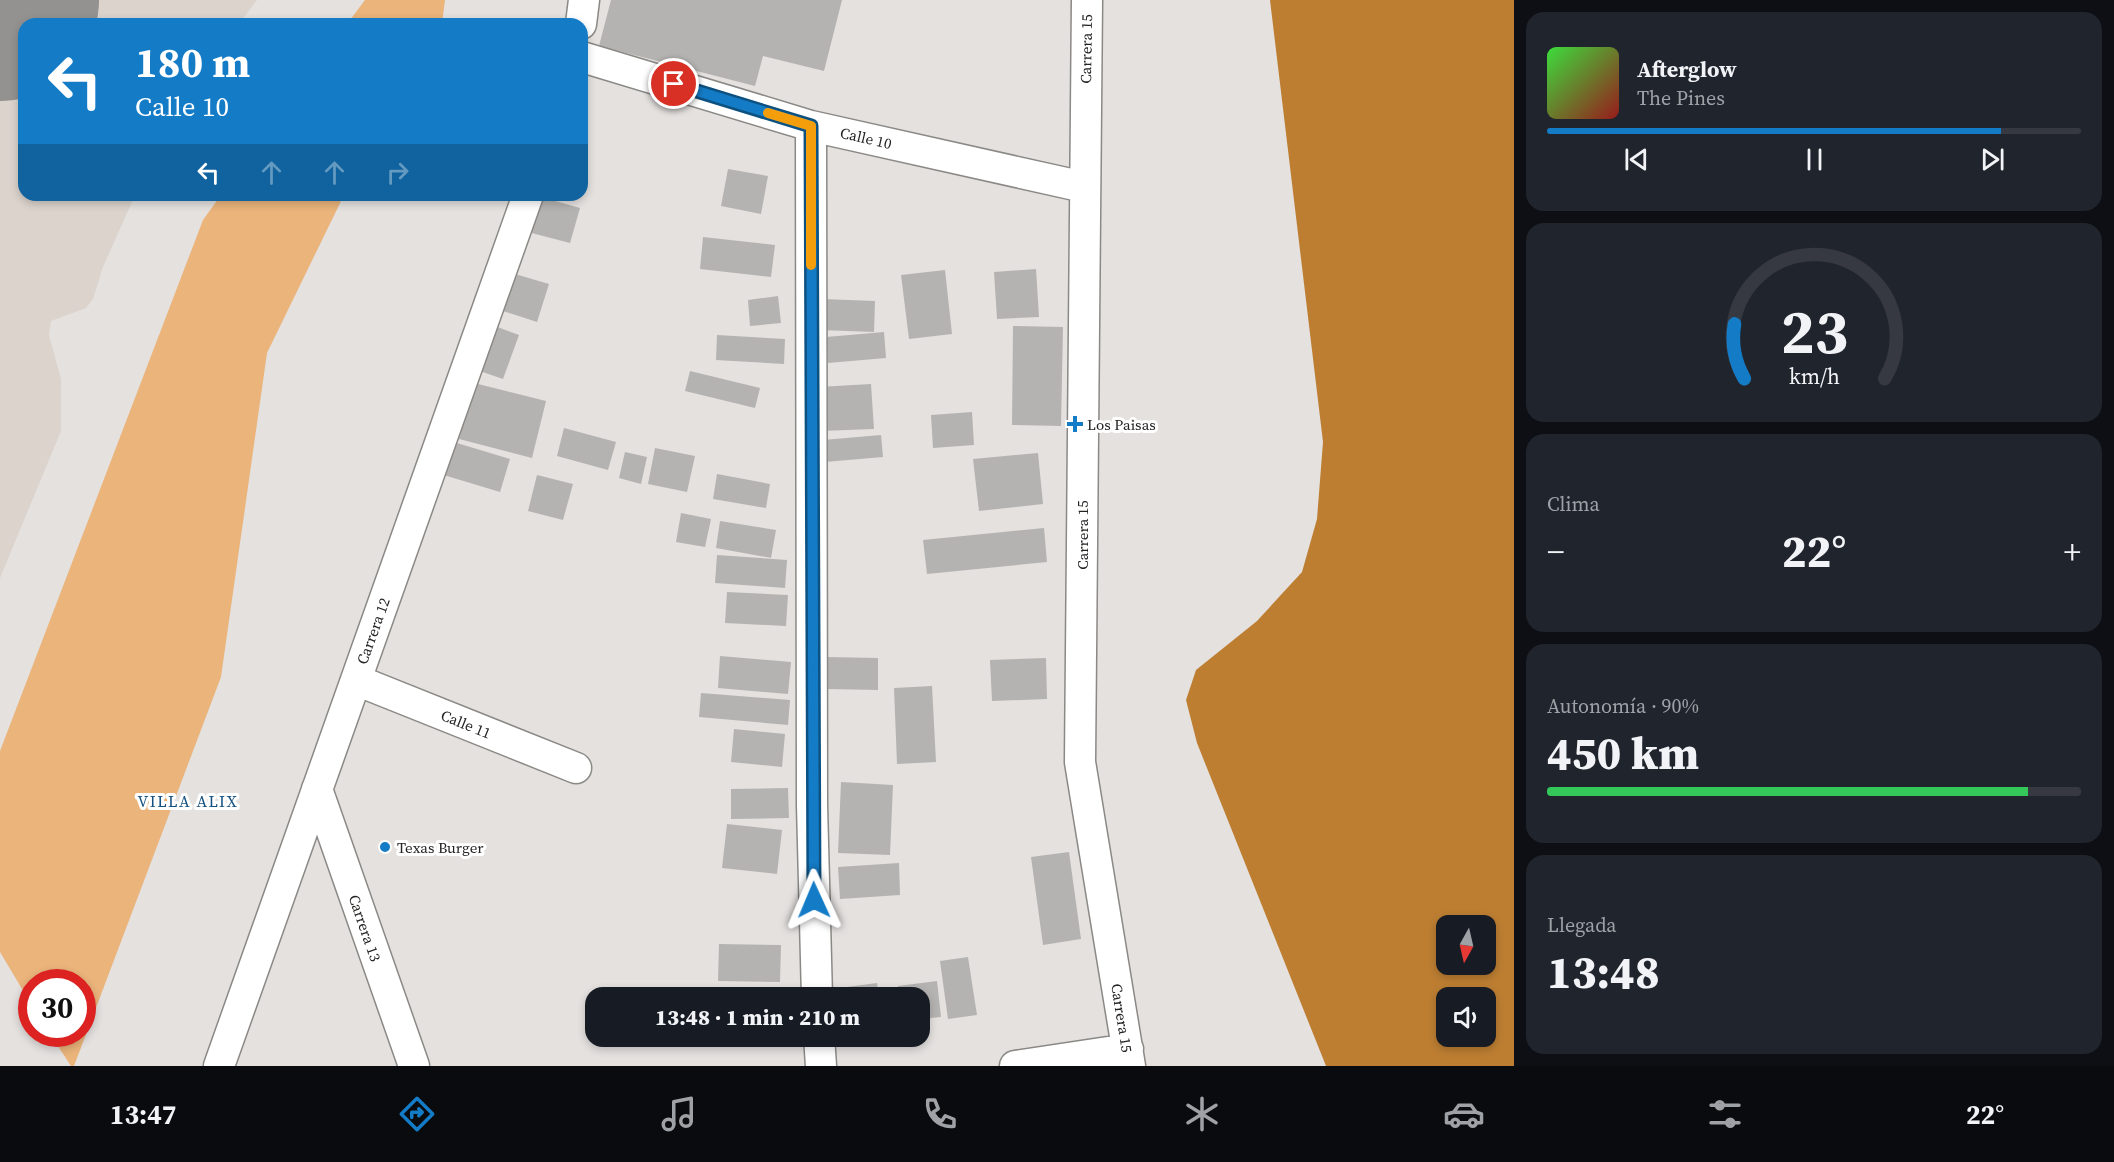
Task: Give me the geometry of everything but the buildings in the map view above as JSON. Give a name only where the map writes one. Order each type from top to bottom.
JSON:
[{"type":"street","points":[[582,18],[584,0]]},
{"type":"street","name":"Carrera 15","points":[[1087,0],[1080,762],[1129,1058]]},
{"type":"street","name":"Calle 10","points":[[588,59],[811,126],[1084,187]]},
{"type":"street","points":[[811,126],[812,805],[817,987]]},
{"type":"street","name":"Carrera 12","points":[[219,1066],[526,201]]},
{"type":"street","name":"Calle 11","points":[[356,680],[576,768]]},
{"type":"street","name":"Carrera 13","points":[[317,789],[414,1066]]},
{"type":"street","points":[[820,1047],[821,1066]]},
{"type":"street","points":[[1015,1066],[1129,1058]]},
{"type":"shaded area","points":[[0,0],[257,0],[244,18],[18,18],[18,201],[132,201],[103,267],[93,299],[86,308],[51,321],[49,335],[61,379],[61,431],[0,578]]},
{"type":"shaded area","points":[[365,0],[445,0],[443,18],[352,18]]},
{"type":"shaded area","points":[[1270,0],[1514,0],[1514,1066],[1326,1066],[1197,743],[1186,700],[1196,670],[1257,621],[1302,572],[1317,519],[1323,442]]},
{"type":"shaded area","points":[[217,201],[341,201],[267,353],[221,677],[96,1008],[96,969],[18,969],[18,982],[0,952],[0,751],[203,220]]},
{"type":"shaded area","points":[[59,1047],[81,1047],[74,1066],[71,1066]]},
{"type":"runway","points":[[0,4],[2,0]]},
{"type":"slow traffic","points":[[768,113],[811,126],[811,265]]},
{"type":"place","name":"Los Paisas","points":[[1075,424]]},
{"type":"place","name":"Texas Burger","points":[[385,847]]},
{"type":"district","name":"VILLA ALIX","points":[[188,801]]},
{"type":"route","points":[[674,84],[811,126],[814,900]]}]
